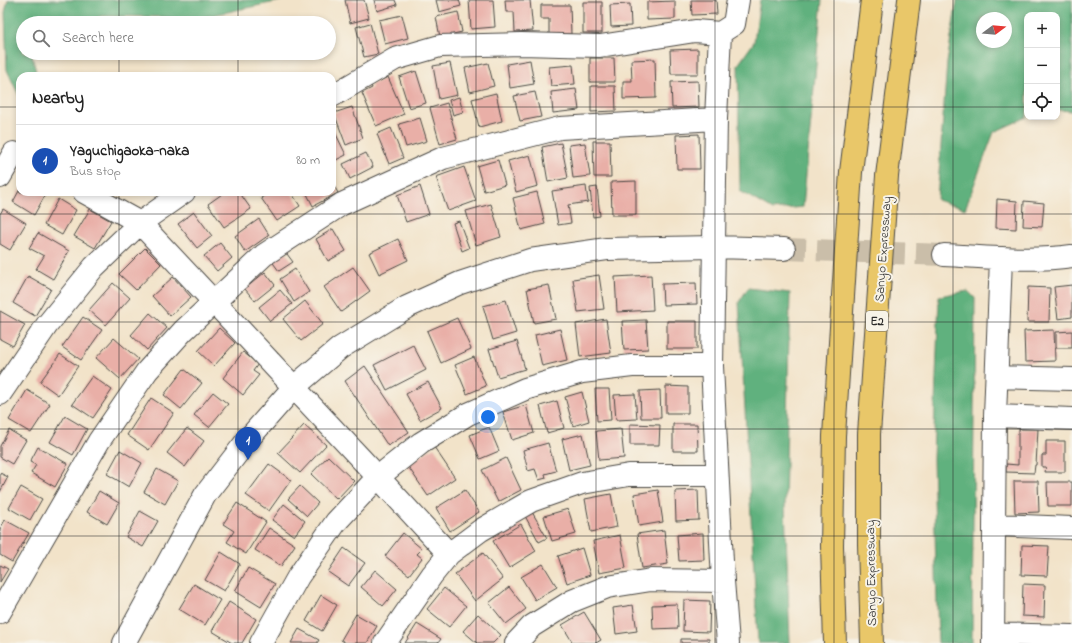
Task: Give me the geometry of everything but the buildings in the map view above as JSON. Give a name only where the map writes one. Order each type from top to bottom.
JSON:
[{"type":"highway","points":[[835,643],[832,546],[834,436],[851,172],[872,0]]},
{"type":"highway","name":"Sanyo Expressway","points":[[872,643],[869,544],[869,434],[887,176],[909,0]]},
{"type":"street","points":[[336,94],[395,59],[440,46],[521,44],[600,46],[695,31],[720,33],[734,24],[738,0]]},
{"type":"street","points":[[720,33],[716,119],[712,366],[723,581],[728,643]]},
{"type":"street","points":[[0,612],[99,441],[147,371],[183,331],[264,255],[342,204],[443,158],[560,128],[716,119]]},
{"type":"street","points":[[0,177],[11,152]]},
{"type":"street","points":[[91,196],[140,223],[378,476],[449,554]]},
{"type":"street","points":[[0,394],[47,325],[94,267],[140,223],[178,196]]},
{"type":"street","points":[[124,643],[205,495],[249,438],[294,387],[340,348],[407,307],[460,283],[530,260],[607,249],[714,247],[784,249]]},
{"type":"street","points":[[944,255],[1001,258],[1058,258],[1072,256]]},
{"type":"street","points":[[1001,258],[995,416],[993,638],[1072,636]]},
{"type":"street","points":[[261,643],[298,577],[336,522],[378,476],[421,443],[468,414],[525,389],[582,372],[632,366],[712,366]]},
{"type":"street","points":[[997,377],[1072,379]]},
{"type":"street","points":[[995,416],[1072,420]]},
{"type":"street","points":[[385,643],[432,575],[449,554],[481,530],[531,500],[582,483],[629,475],[717,475]]},
{"type":"street","points":[[995,525],[1072,528]]},
{"type":"street","points":[[516,643],[532,626],[572,601],[608,587],[651,580],[723,581]]},
{"type":"green space","points":[[8,0],[285,0],[208,16],[16,16],[16,60],[33,60],[36,72],[16,72],[16,89],[7,70],[5,12]]},
{"type":"green space","points":[[760,0],[822,0],[803,207],[772,210],[740,191],[738,65],[754,42]]},
{"type":"green space","points":[[957,0],[1072,0],[1072,111],[1060,110],[1060,12],[1024,12],[1024,118],[994,132],[965,209],[937,200],[947,63]]},
{"type":"green space","points":[[748,288],[790,293],[785,505],[790,643],[758,643],[739,302]]},
{"type":"green space","points":[[968,291],[975,298],[972,643],[938,643],[933,459],[939,296]]},
{"type":"tunnel","points":[[784,249],[944,255]]},
{"type":"place","name":"Yaguchigaoka-naka","points":[[248,460]]}]
